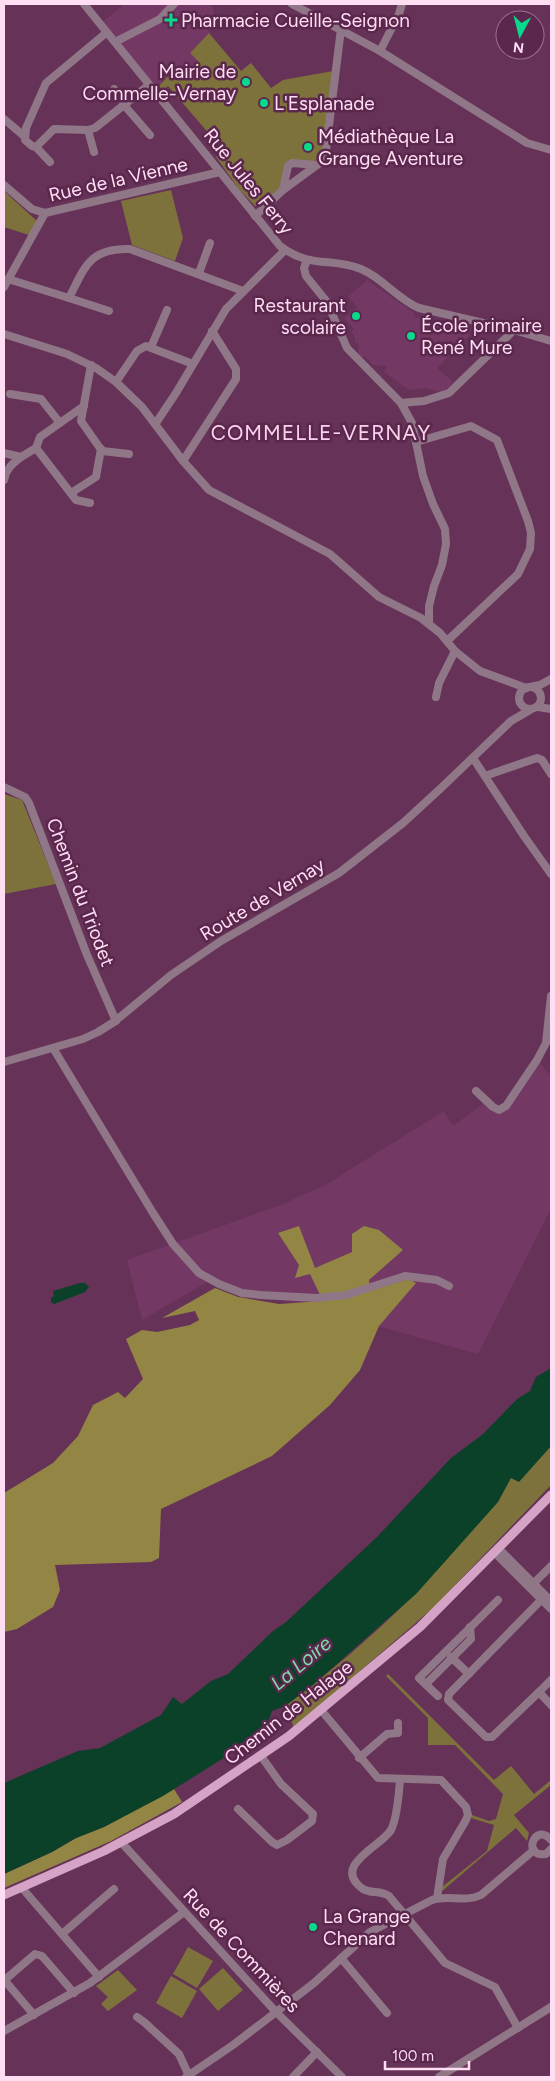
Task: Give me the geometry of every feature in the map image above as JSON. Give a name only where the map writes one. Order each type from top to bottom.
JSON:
[{"type":"main road","name":"Chemin de Halage","points":[[4,1895],[121,1842],[174,1814],[289,1736],[420,1626],[551,1495]]},
{"type":"street","name":"Rue Jules Ferry","points":[[84,4],[255,216],[285,250],[307,260],[349,265],[363,270],[379,280],[406,302],[420,308],[514,330],[551,342]]},
{"type":"street","points":[[115,42],[160,19],[174,4]]},
{"type":"street","points":[[292,4],[380,51],[527,143],[551,150]]},
{"type":"street","points":[[380,51],[399,14],[402,4]]},
{"type":"street","points":[[255,216],[283,190],[325,158],[341,29]]},
{"type":"street","points":[[24,136],[46,83],[106,33]]},
{"type":"street","points":[[36,147],[54,129],[88,130],[98,126],[149,85]]},
{"type":"street","points":[[114,89],[150,135]]},
{"type":"street","points":[[4,119],[50,162]]},
{"type":"street","points":[[88,130],[94,152]]},
{"type":"street","points":[[283,190],[288,166],[292,163],[317,164]]},
{"type":"street","name":"Rue de la Vienne","points":[[4,185],[32,209],[45,213],[220,172]]},
{"type":"street","points":[[4,287],[45,213]]},
{"type":"street","points":[[199,273],[210,243]]},
{"type":"street","points":[[69,298],[91,259],[98,254],[121,249],[130,249],[142,253],[243,291]]},
{"type":"street","points":[[156,423],[226,309],[285,250]]},
{"type":"street","points":[[307,260],[304,268],[306,276],[327,302],[346,348],[401,403],[412,423],[423,476],[433,504],[446,529],[446,544],[442,565],[429,606],[429,624]]},
{"type":"street","points":[[8,279],[109,311]]},
{"type":"street","points":[[151,347],[167,310]]},
{"type":"street","points":[[401,403],[424,401],[448,392],[514,330]]},
{"type":"street","points":[[183,461],[236,379],[236,369],[212,331]]},
{"type":"street","points":[[4,334],[67,354],[91,364],[116,382],[156,423],[183,461],[209,490],[330,554],[378,597],[421,618],[429,624],[455,651],[480,671],[510,683],[537,690],[541,697],[551,705]]},
{"type":"street","points":[[116,382],[137,351],[142,348],[151,347],[193,364]]},
{"type":"street","points":[[71,493],[96,477],[101,449],[82,421],[91,364]]},
{"type":"street","points":[[10,394],[41,399],[60,423]]},
{"type":"street","points":[[4,480],[11,464],[36,448],[40,437],[84,406]]},
{"type":"street","points":[[416,442],[471,426],[497,440],[518,491],[531,533],[530,549],[518,574],[447,641]]},
{"type":"street","points":[[36,448],[76,500],[90,503]]},
{"type":"street","points":[[101,449],[129,454]]},
{"type":"street","points":[[4,453],[21,456]]},
{"type":"street","points":[[436,697],[438,683],[455,651]]},
{"type":"street","points":[[519,697],[528,687],[540,685],[551,679]]},
{"type":"street","points":[[510,683],[523,707],[530,710],[538,707],[551,709]]},
{"type":"street","points":[[538,707],[541,697],[551,683]]},
{"type":"street","name":"Route de Vernay","points":[[511,720],[519,697]]},
{"type":"street","name":"Route de Vernay","points":[[4,1062],[83,1040],[116,1021],[171,974],[221,941],[338,873],[403,823],[511,720],[530,710]]},
{"type":"street","points":[[473,758],[551,874]]},
{"type":"street","points":[[485,776],[538,758],[542,760],[551,774]]},
{"type":"street","name":"Chemin du Triodet","points":[[4,787],[25,797],[29,803],[88,955],[116,1021]]},
{"type":"street","points":[[476,1091],[499,1110],[506,1106],[537,1060],[546,1043],[551,996]]},
{"type":"street","points":[[53,1048],[173,1244],[199,1273],[219,1284],[242,1293],[317,1298],[346,1294],[405,1276],[431,1278],[449,1286]]},
{"type":"street","points":[[496,1550],[546,1599],[551,1609]]},
{"type":"street","points":[[532,1586],[551,1566]]},
{"type":"street","points":[[546,1599],[498,1642],[488,1656],[449,1694],[448,1700],[486,1737],[492,1738],[551,1680]]},
{"type":"street","points":[[438,1696],[419,1678],[498,1600]]},
{"type":"street","points":[[426,1684],[471,1639],[470,1627]]},
{"type":"street","points":[[452,1657],[469,1674]]},
{"type":"street","points":[[539,1692],[551,1705]]},
{"type":"street","points":[[320,1710],[378,1778],[441,1780],[468,1810],[464,1825],[443,1858],[437,1898]]},
{"type":"street","points":[[359,1758],[388,1734],[398,1733],[398,1724]]},
{"type":"street","points":[[238,1809],[272,1842],[277,1844],[287,1840],[314,1818],[313,1814],[281,1784],[261,1756]]},
{"type":"street","points":[[400,1780],[391,1830],[358,1860],[352,1871],[355,1880],[363,1889],[383,1892],[389,1896],[445,1963],[494,1988],[518,2028]]},
{"type":"street","points":[[551,1839],[544,1835],[538,1836],[532,1844],[534,1850],[543,1855],[551,1849]]},
{"type":"street","name":"Rue de Commières","points":[[121,1842],[276,2012],[342,2077]]},
{"type":"street","points":[[136,2017],[179,2054],[187,2076],[308,1987],[376,1928],[437,1898],[471,1899],[482,1895],[534,1850]]},
{"type":"street","points":[[22,1888],[99,1977]]},
{"type":"street","points":[[62,1934],[114,1889]]},
{"type":"street","points":[[4,2031],[74,1993],[99,1977],[184,1912]]},
{"type":"street","points":[[34,2015],[6,1982],[7,1978],[35,1954],[42,1956],[74,1993]]},
{"type":"street","points":[[342,1958],[388,2013]]},
{"type":"street","points":[[439,2077],[551,2007]]},
{"type":"street","points":[[293,2077],[317,2052]]},
{"type":"shaded area","points":[[125,4],[209,4],[213,8],[214,15],[204,26],[210,32],[190,53],[198,60],[179,81],[171,73],[157,88],[102,22]]},
{"type":"shaded area","points":[[209,33],[241,71],[251,63],[271,88],[283,80],[333,71],[322,155],[313,162],[287,163],[281,187],[277,193],[270,199],[255,206],[239,189],[216,157],[223,150],[168,86],[163,90],[159,86],[171,73],[180,80],[198,61],[190,53]]},
{"type":"shaded area","points":[[171,190],[183,238],[175,261],[132,245],[121,201]]},
{"type":"shaded area","points":[[4,191],[37,221],[29,235],[4,227]]},
{"type":"shaded area","name":"École primaire René Mure","points":[[367,280],[414,313],[414,317],[468,329],[469,336],[437,368],[453,382],[447,390],[442,392],[424,388],[409,390],[384,372],[387,366],[373,365],[366,357],[361,357],[358,353],[358,343],[355,343],[355,337],[351,332],[354,329],[344,318],[357,307],[348,297]]},
{"type":"shaded area","points":[[4,794],[22,800],[56,884],[4,894]]},
{"type":"shaded area","points":[[537,1060],[551,1076],[551,1208],[478,1354],[211,1280],[142,1320],[127,1260],[283,1204],[325,1185],[444,1111],[453,1126],[487,1101],[499,1110]]},
{"type":"shaded area","points":[[299,1226],[315,1268],[352,1252],[352,1234],[364,1226],[379,1230],[403,1250],[369,1280],[370,1291],[408,1279],[416,1283],[379,1326],[360,1370],[330,1405],[272,1456],[161,1509],[159,1558],[151,1562],[55,1565],[60,1590],[53,1607],[17,1629],[4,1632],[4,1493],[53,1463],[78,1436],[93,1405],[118,1392],[125,1398],[143,1379],[126,1339],[142,1330],[157,1332],[190,1325],[199,1320],[195,1311],[162,1318],[215,1288],[238,1297],[279,1304],[323,1301],[310,1274],[295,1278],[299,1265],[278,1233]]},
{"type":"shaded area","points":[[551,1446],[551,1485],[434,1607],[294,1728],[285,1706],[337,1665],[411,1598],[456,1549],[511,1477],[519,1481]]},
{"type":"shaded area","points":[[388,1674],[494,1780],[511,1766],[534,1794],[551,1780],[551,1785],[514,1815],[529,1833],[527,1841],[516,1828],[441,1892],[442,1887],[487,1851],[494,1825],[471,1818],[472,1815],[489,1821],[496,1819],[503,1794],[455,1745],[428,1745],[428,1718],[386,1676]]},
{"type":"shaded area","points":[[174,1789],[182,1802],[111,1841],[4,1888],[4,1874],[52,1852],[76,1838],[104,1827]]},
{"type":"shaded area","points":[[188,1947],[213,1961],[197,1988],[173,1974]]},
{"type":"shaded area","points":[[223,1968],[243,1990],[218,2011],[199,1989]]},
{"type":"shaded area","points":[[118,1970],[137,1990],[108,2011],[101,2004],[108,1997],[96,1986]]},
{"type":"shaded area","points":[[171,1976],[197,1991],[182,2018],[156,2003]]},
{"type":"water","points":[[85,1283],[89,1287],[85,1292],[54,1304],[51,1302],[51,1298],[54,1296],[53,1291]]},
{"type":"water","name":"La Loire","points":[[551,1368],[551,1446],[519,1482],[511,1478],[498,1502],[416,1594],[313,1685],[285,1706],[272,1711],[268,1722],[227,1756],[163,1796],[104,1827],[76,1838],[52,1852],[4,1874],[4,1783],[78,1751],[100,1748],[161,1715],[173,1697],[182,1704],[211,1681],[228,1674],[377,1537],[451,1458],[483,1434],[517,1399],[530,1391],[536,1377]]},
{"type":"place","name":"Pharmacie Cueille-Seignon","points":[[171,20]]},
{"type":"place","name":"Mairie de Commelle-Vernay","points":[[246,82]]},
{"type":"place","name":"L'Esplanade","points":[[264,103]]},
{"type":"place","name":"Médiathèque La Grange Aventure","points":[[308,147]]},
{"type":"place","name":"Restaurant scolaire","points":[[356,316]]},
{"type":"place","name":"École primaire René Mure","points":[[411,336]]},
{"type":"place","name":"La Grange Chenard","points":[[313,1927]]},
{"type":"district","name":"COMMELLE-VERNAY","points":[[321,433]]}]
